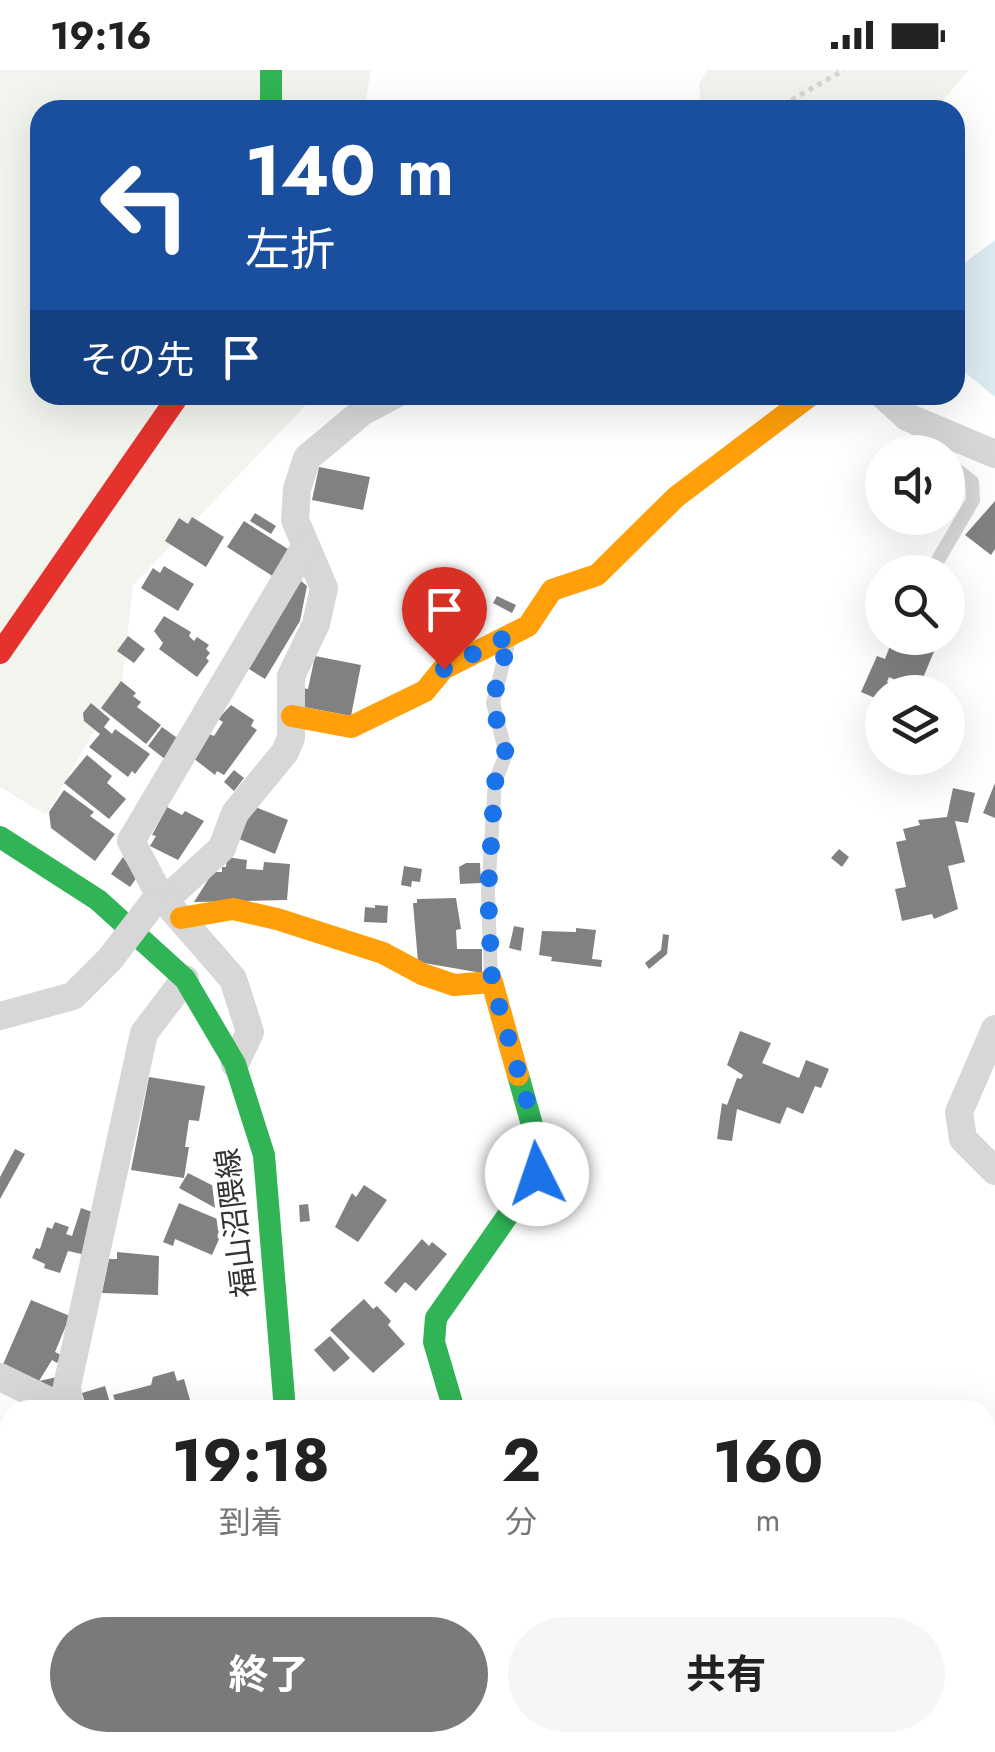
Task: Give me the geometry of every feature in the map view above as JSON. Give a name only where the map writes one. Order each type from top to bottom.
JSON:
[{"type":"street","points":[[271,70],[271,100]]},
{"type":"street","points":[[0,653],[172,405]]},
{"type":"street","points":[[0,1016],[73,996],[222,848],[235,813],[284,752],[293,732],[291,676],[316,624],[324,588],[295,520],[297,489],[308,458],[375,405]]},
{"type":"street","points":[[292,716],[351,727],[425,691],[444,669],[528,626],[552,590],[597,576],[676,496],[798,405]]},
{"type":"street","points":[[893,405],[907,417],[995,454]]},
{"type":"street","points":[[235,1064],[250,1032],[233,979],[164,904],[131,841],[306,547]]},
{"type":"street","name":"福山沼隈線","points":[[0,838],[98,900],[185,979],[235,1064],[264,1156],[284,1400]]},
{"type":"street","points":[[164,904],[233,909],[277,919],[384,953],[422,974],[454,984],[492,982],[541,1156],[537,1174],[436,1318],[434,1342],[451,1400]]},
{"type":"street","points":[[69,1400],[68,1386],[144,1033],[185,979]]},
{"type":"street","points":[[995,1029],[959,1112],[963,1139],[995,1170]]},
{"type":"street","points":[[0,1377],[48,1400]]},
{"type":"lane","points":[[907,417],[920,435]]},
{"type":"lane","points":[[965,476],[972,482],[973,500],[965,514]]},
{"type":"lane","points":[[492,982],[488,892],[491,837],[495,782],[506,754],[492,703],[510,635]]},
{"type":"path","points":[[792,100],[844,70]]},
{"type":"shaded area","points":[[0,70],[371,70],[366,100],[30,100],[30,405],[306,405],[133,585],[122,682],[46,815],[0,787]]},
{"type":"shaded area","points":[[707,70],[969,70],[944,100],[701,100],[699,84]]},
{"type":"shaded area","points":[[995,240],[995,397],[965,372],[965,262]]},
{"type":"building","points":[[319,467],[370,477],[363,510],[312,500]]},
{"type":"building","points":[[995,501],[995,549],[991,555],[965,535]]},
{"type":"building","points":[[255,513],[276,526],[271,534],[250,521]]},
{"type":"building","points":[[192,517],[224,537],[206,567],[165,541],[179,518],[188,524]]},
{"type":"building","points":[[244,521],[291,551],[274,577],[227,547]]},
{"type":"building","points":[[164,566],[194,584],[178,611],[141,588],[153,568],[160,573]]},
{"type":"building","points":[[301,581],[307,586],[300,621],[265,679],[249,669]]},
{"type":"building","points":[[497,596],[516,605],[512,613],[493,603]]},
{"type":"building","points":[[164,616],[191,632],[189,636],[194,641],[197,637],[209,645],[209,661],[197,677],[159,649],[163,643],[154,631]]},
{"type":"building","points":[[128,636],[145,649],[134,663],[117,651]]},
{"type":"building","points":[[887,655],[933,655],[924,675],[869,675],[877,656],[885,659]]},
{"type":"building","points":[[315,656],[361,665],[351,716],[299,706],[302,688],[308,689]]},
{"type":"building","points":[[121,681],[136,693],[133,696],[141,702],[137,707],[161,725],[146,744],[101,708]]},
{"type":"building","points":[[91,703],[110,719],[104,727],[112,734],[115,729],[150,754],[135,774],[132,771],[128,777],[89,747],[100,734],[84,721],[83,713]]},
{"type":"building","points":[[231,705],[254,720],[251,726],[257,730],[224,775],[217,771],[215,775],[193,758],[209,734],[214,736],[223,722],[218,719]]},
{"type":"building","points":[[162,727],[180,740],[165,759],[148,746]]},
{"type":"building","points":[[87,755],[112,776],[107,783],[126,799],[109,819],[64,783]]},
{"type":"building","points":[[234,770],[244,778],[234,791],[224,782]]},
{"type":"building","points":[[995,783],[995,818],[983,813]]},
{"type":"building","points":[[953,788],[975,793],[968,823],[955,821],[965,862],[948,866],[958,909],[934,919],[932,914],[902,921],[895,889],[906,887],[896,842],[906,840],[903,829],[920,825],[918,820],[947,817]]},
{"type":"building","points":[[64,790],[115,834],[95,861],[51,828],[49,812]]},
{"type":"building","points":[[253,806],[288,820],[275,854],[239,839]]},
{"type":"building","points":[[167,807],[204,821],[178,860],[150,846]]},
{"type":"building","points":[[839,849],[849,857],[842,867],[831,858]]},
{"type":"building","points":[[123,857],[137,877],[130,887],[111,874]]},
{"type":"building","points":[[227,857],[247,860],[246,869],[263,870],[264,862],[290,864],[287,900],[194,902],[213,872],[222,872],[222,867],[226,867]]},
{"type":"building","points":[[480,863],[481,883],[460,884],[459,867]]},
{"type":"building","points":[[404,866],[422,869],[420,882],[412,881],[411,887],[401,885]]},
{"type":"building","points":[[456,898],[461,929],[456,930],[457,949],[482,949],[482,973],[418,962],[413,903],[417,899]]},
{"type":"building","points":[[388,906],[387,923],[364,922],[365,907]]},
{"type":"building","points":[[514,926],[524,928],[521,951],[509,948]]},
{"type":"building","points":[[576,928],[596,930],[592,959],[602,960],[601,967],[551,961],[552,957],[539,955],[542,931],[576,932]]},
{"type":"building","points":[[663,934],[669,935],[667,954],[649,969],[645,963],[661,950]]},
{"type":"building","points":[[740,1031],[771,1043],[762,1063],[799,1078],[806,1060],[829,1069],[821,1088],[815,1086],[803,1114],[787,1107],[780,1124],[737,1109],[732,1141],[717,1139],[722,1103],[727,1105],[737,1078],[743,1075],[727,1065]]},
{"type":"building","points":[[149,1077],[205,1086],[199,1121],[189,1120],[184,1178],[131,1170]]},
{"type":"building","points":[[15,1149],[25,1154],[0,1199],[0,1177]]},
{"type":"building","points":[[188,1173],[243,1201],[246,1225],[179,1188]]},
{"type":"building","points":[[364,1185],[387,1200],[358,1242],[335,1227],[352,1193],[356,1197]]},
{"type":"building","points":[[179,1203],[234,1226],[228,1240],[220,1237],[212,1255],[175,1239],[173,1246],[163,1242]]},
{"type":"building","points":[[308,1204],[310,1221],[300,1222],[299,1205]]},
{"type":"building","points":[[81,1208],[95,1213],[86,1255],[68,1251],[60,1273],[44,1268],[45,1264],[32,1258],[36,1248],[40,1249],[47,1227],[52,1229],[55,1222],[69,1227],[66,1234],[72,1236]]},
{"type":"building","points":[[422,1239],[447,1254],[416,1291],[405,1282],[396,1293],[384,1283]]},
{"type":"building","points":[[117,1252],[159,1256],[158,1295],[102,1293],[109,1259],[117,1259]]},
{"type":"building","points":[[364,1299],[391,1321],[388,1325],[405,1344],[373,1373],[330,1330]]},
{"type":"building","points":[[31,1300],[70,1316],[55,1352],[61,1355],[57,1363],[52,1360],[39,1381],[57,1377],[55,1386],[40,1390],[1,1369]]},
{"type":"building","points":[[330,1336],[350,1358],[334,1372],[314,1350]]},
{"type":"building","points":[[174,1371],[177,1381],[184,1379],[190,1400],[115,1400],[113,1395],[151,1385],[153,1377]]},
{"type":"building","points":[[105,1386],[109,1400],[84,1400],[82,1393]]},
{"type":"traffic: fast","points":[[271,70],[271,100]]},
{"type":"traffic: fast","points":[[0,837],[98,900],[185,979],[235,1064],[264,1155],[284,1400]]},
{"type":"traffic: fast","points":[[451,1400],[434,1342],[436,1318],[537,1174],[541,1157],[518,1075]]},
{"type":"traffic: slow","points":[[292,716],[351,727],[425,691],[443,669],[528,626],[552,590],[597,575],[676,497],[798,405]]},
{"type":"traffic: slow","points":[[181,918],[233,909],[383,953],[422,974],[454,985],[492,982],[518,1075]]},
{"type":"traffic: jam","points":[[0,653],[172,405]]},
{"type":"route","points":[[444,669],[510,635],[492,703],[506,754],[495,782],[488,892],[492,982],[536,1132],[541,1156],[537,1174]]}]
